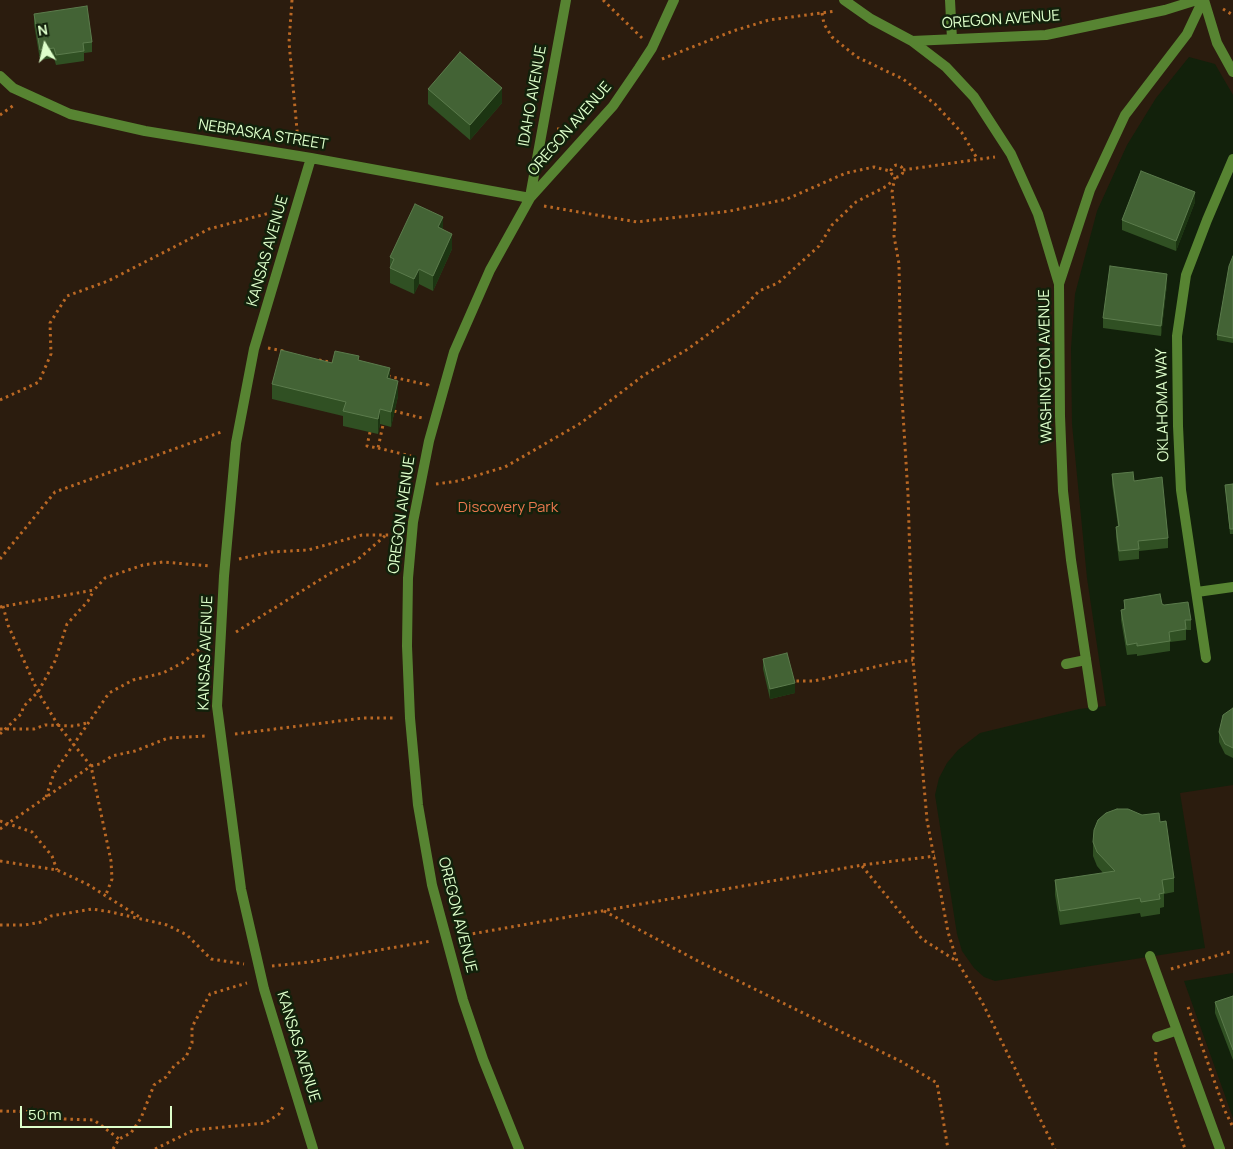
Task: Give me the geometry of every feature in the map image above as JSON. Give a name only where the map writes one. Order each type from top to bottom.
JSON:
[{"type":"street","name":"IDAHO AVENUE","points":[[530,198],[566,0]]},
{"type":"street","name":"OREGON AVENUE","points":[[519,1149],[483,1059],[446,938],[432,885],[418,805],[410,718],[407,646],[408,578],[412,534],[429,441],[454,352],[490,270],[530,198],[613,106],[652,48],[674,0]]},
{"type":"street","points":[[950,0],[952,39]]},
{"type":"street","name":"OREGON AVENUE","points":[[912,41],[1046,35],[1158,12],[1197,0]]},
{"type":"street","points":[[1204,0],[1217,43],[1233,72]]},
{"type":"street","name":"WASHINGTON AVENUE","points":[[1093,706],[1071,560],[1064,491],[1060,416],[1059,284],[1090,190],[1125,115],[1187,34],[1204,0]]},
{"type":"street","points":[[848,4],[912,41],[946,67],[974,97],[1010,154],[1038,214],[1059,284]]},
{"type":"street","name":"NEBRASKA STREET","points":[[0,76],[13,88],[70,114],[145,131],[297,155],[530,198]]},
{"type":"street","name":"KANSAS AVENUE","points":[[311,158],[256,345],[238,432],[225,566],[217,706],[241,889],[262,980],[313,1149]]},
{"type":"street","name":"OKLAHOMA WAY","points":[[1206,658],[1180,484],[1177,336],[1186,275],[1233,159]]},
{"type":"street","points":[[1197,592],[1233,587]]},
{"type":"street","points":[[1066,664],[1086,660]]},
{"type":"street","points":[[1150,956],[1220,1149]]},
{"type":"street","points":[[1157,1037],[1176,1031]]},
{"type":"path","points":[[292,0],[289,42],[298,141],[297,155]]},
{"type":"path","points":[[603,0],[652,48]]},
{"type":"path","points":[[658,61],[733,31],[769,20],[822,13],[848,4]]},
{"type":"path","points":[[822,13],[824,24],[832,37],[857,57],[903,78],[935,104],[962,133],[978,160]]},
{"type":"path","points":[[525,125],[533,58]]},
{"type":"path","points":[[903,170],[1010,154]]},
{"type":"path","points":[[890,172],[892,166],[896,165],[900,166],[903,170]]},
{"type":"path","points":[[530,198],[545,206],[637,222],[730,211],[787,199],[846,173],[874,166],[890,172],[894,179],[892,192],[895,217],[894,236],[899,264],[901,382],[908,494],[913,660],[927,820],[948,932],[956,961],[982,1002],[1055,1149]]},
{"type":"path","points":[[420,487],[458,481],[505,467],[581,423],[644,375],[688,349],[741,310],[759,291],[778,283],[819,246],[832,225],[856,202],[901,176],[903,170]]},
{"type":"path","points":[[0,400],[39,382],[51,354],[50,323],[67,296],[108,281],[209,229],[296,206]]},
{"type":"path","points":[[273,349],[292,353]]},
{"type":"path","points":[[310,357],[339,364]]},
{"type":"path","points":[[386,375],[428,385],[426,393]]},
{"type":"path","points":[[393,386],[395,377]]},
{"type":"path","points":[[418,427],[422,410]]},
{"type":"path","points":[[394,411],[429,420]]},
{"type":"path","points":[[378,448],[383,425]]},
{"type":"path","points":[[0,559],[55,492],[84,480],[161,455],[221,430],[238,432]]},
{"type":"path","points":[[370,432],[367,446],[411,456],[414,447]]},
{"type":"path","points":[[0,734],[22,713],[23,707],[38,692],[55,661],[67,624],[88,601],[94,590],[105,578],[143,565],[163,562],[201,567],[225,566],[241,558],[271,552],[308,550],[362,535],[412,534]]},
{"type":"path","points":[[46,797],[54,774],[72,744],[109,693],[133,680],[163,673],[182,663],[202,645],[242,629],[334,571],[356,561],[386,535]]},
{"type":"path","points":[[94,590],[1,606],[38,692],[58,726],[91,766],[111,861],[112,879],[106,896]]},
{"type":"path","points":[[784,680],[814,681],[896,662],[913,660]]},
{"type":"path","points":[[0,829],[91,766],[100,764],[112,756],[135,751],[168,738],[221,736],[363,718],[410,718]]},
{"type":"path","points":[[0,729],[88,723]]},
{"type":"path","points":[[0,821],[32,832],[52,856],[57,870]]},
{"type":"path","points":[[0,925],[25,925],[41,922],[51,916],[92,909],[167,925],[187,935],[211,959],[259,967],[310,962],[862,865],[935,856]]},
{"type":"path","points":[[0,861],[57,870],[87,884],[142,919]]},
{"type":"path","points":[[862,865],[922,939],[956,961]]},
{"type":"path","points":[[603,911],[698,961],[902,1062],[937,1083],[948,1149]]},
{"type":"path","points":[[1156,973],[1233,951]]},
{"type":"path","points":[[113,1149],[120,1139],[131,1133],[141,1118],[154,1086],[186,1057],[192,1043],[192,1027],[210,994],[223,988],[262,980]]},
{"type":"path","points":[[1188,1007],[1225,1111],[1233,1127]]},
{"type":"path","points":[[1157,1037],[1156,1058],[1185,1149]]},
{"type":"path","points":[[155,1149],[194,1130],[265,1122],[279,1114],[287,1099],[296,1094]]},
{"type":"path","points":[[0,1111],[42,1112],[65,1120],[94,1120],[120,1139]]},
{"type":"green space","name":"Discovery Park","points":[[0,0],[1233,0],[1233,95],[1215,64],[1189,57],[1156,98],[1127,145],[1097,211],[1075,294],[1071,348],[1072,424],[1087,578],[1106,706],[1079,709],[980,733],[958,750],[947,763],[939,778],[935,795],[957,934],[962,951],[974,968],[984,977],[995,981],[1205,948],[1180,793],[1233,785],[1233,973],[1184,981],[1233,1118],[1233,1149],[0,1149]]},
{"type":"building","points":[[87,6],[92,42],[83,43],[84,51],[56,55],[54,48],[40,50],[34,14]]},
{"type":"building","points":[[460,52],[502,88],[470,125],[428,89]]},
{"type":"building","points":[[1141,171],[1195,192],[1176,241],[1122,220]]},
{"type":"building","points":[[415,204],[443,217],[438,227],[452,234],[433,276],[419,269],[414,279],[390,268],[394,259],[390,257]]},
{"type":"building","points":[[1233,256],[1233,338],[1217,335],[1229,266]]},
{"type":"building","points":[[1110,266],[1167,274],[1161,326],[1103,318]]},
{"type":"building","points":[[281,350],[332,363],[335,351],[359,356],[358,360],[390,368],[387,378],[398,381],[391,412],[380,409],[378,419],[343,411],[346,402],[272,384]]},
{"type":"building","points":[[1133,472],[1134,481],[1162,477],[1168,538],[1138,541],[1139,549],[1119,551],[1116,527],[1119,526],[1112,474]]},
{"type":"building","points":[[1233,484],[1233,529],[1230,529],[1225,485]]},
{"type":"building","points":[[1160,594],[1162,604],[1164,605],[1188,602],[1191,620],[1185,620],[1186,629],[1169,632],[1170,641],[1137,646],[1137,643],[1127,645],[1121,610],[1125,609],[1124,600]]},
{"type":"building","points":[[787,653],[795,683],[770,689],[763,659]]},
{"type":"building","points":[[1233,708],[1233,748],[1225,744],[1219,732],[1223,715]]},
{"type":"building","points":[[1117,809],[1128,809],[1142,815],[1159,813],[1160,822],[1166,821],[1174,878],[1162,880],[1164,893],[1159,894],[1160,899],[1141,902],[1140,898],[1060,911],[1055,880],[1115,871],[1097,852],[1093,842],[1094,830],[1098,820],[1106,813]]},
{"type":"building","points":[[1233,996],[1233,1050],[1215,1002]]}]
